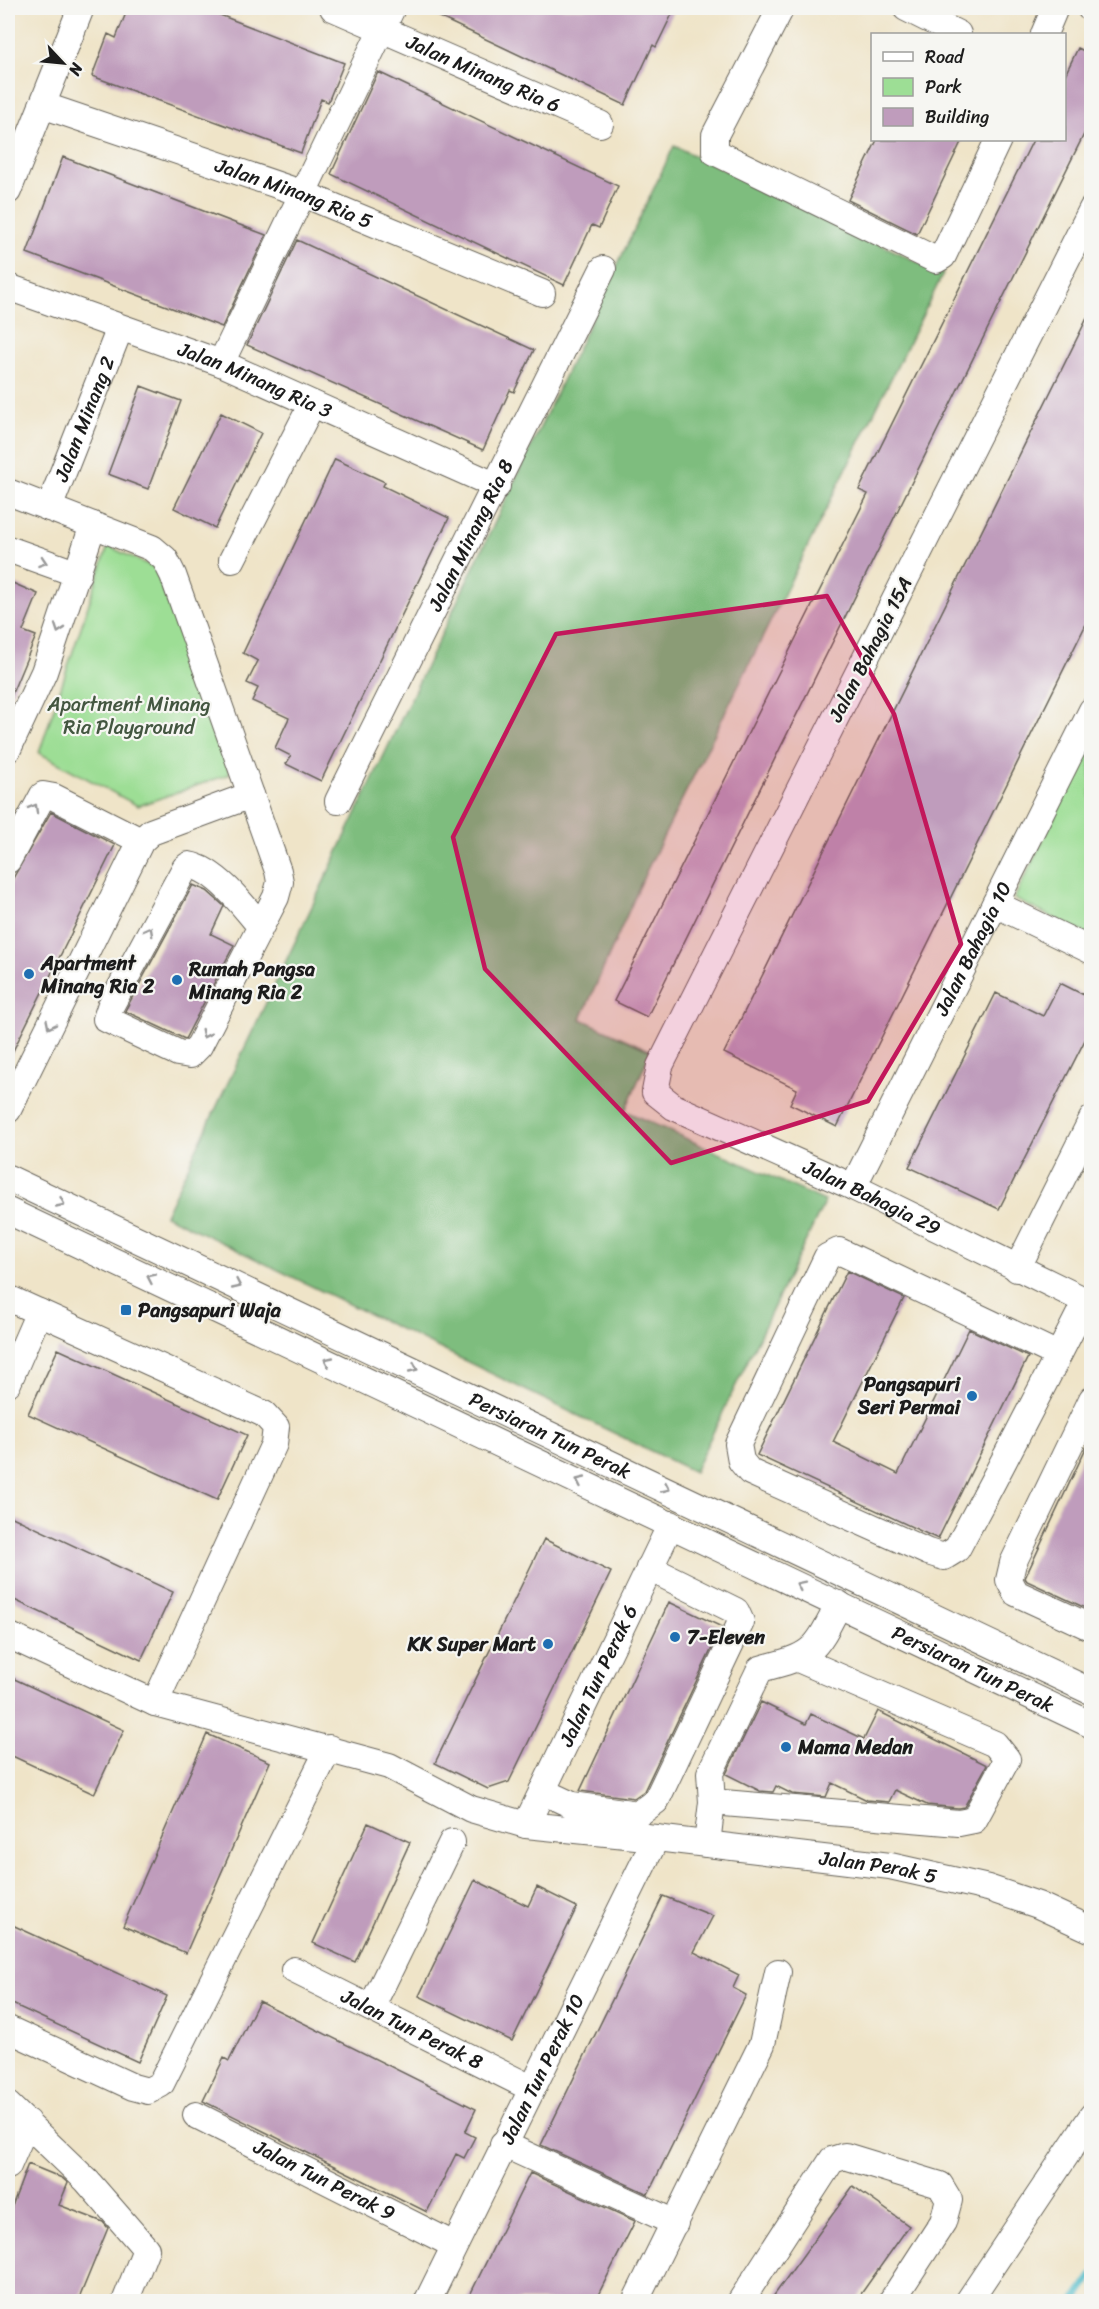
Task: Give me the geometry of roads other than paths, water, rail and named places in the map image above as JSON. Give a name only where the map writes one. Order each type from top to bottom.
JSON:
[{"type":"street","points":[[8,191],[81,8]]},
{"type":"street","name":"Jalan Minang Ria 6","points":[[333,8],[387,17],[600,124]]},
{"type":"street","points":[[781,8],[715,135],[715,152],[936,260],[943,256],[998,141]]},
{"type":"street","points":[[906,8],[956,33]]},
{"type":"street","points":[[1044,33],[1055,8]]},
{"type":"street","points":[[222,363],[301,193],[387,17]]},
{"type":"street","name":"Jalan Minang Ria 5","points":[[42,105],[301,193],[542,293]]},
{"type":"street","name":"Jalan Bahagia 15A","points":[[655,1092],[660,1066],[1092,208]]},
{"type":"street","name":"Jalan Minang Ria 8","points":[[338,801],[497,486],[603,269]]},
{"type":"street","name":"Jalan Minang Ria 3","points":[[8,287],[222,363],[497,486]]},
{"type":"street","name":"Jalan Minang 2","points":[[49,508],[120,328]]},
{"type":"street","points":[[232,560],[312,404]]},
{"type":"street","points":[[8,492],[152,548],[165,559],[173,575],[278,871],[280,882],[276,897],[199,1046],[190,1054],[178,1053],[106,1019],[110,1007],[185,868],[189,865],[202,869],[239,900],[260,926]]},
{"type":"street","points":[[8,749],[44,672],[93,525]]},
{"type":"street","points":[[8,549],[78,574]]},
{"type":"street","name":"Jalan Bahagia 10","points":[[853,1187],[1092,710]]},
{"type":"street","points":[[8,860],[43,795],[54,796],[141,841]]},
{"type":"street","points":[[8,1110],[141,841],[151,832],[251,795]]},
{"type":"street","points":[[995,904],[1092,951]]},
{"type":"street","name":"Jalan Bahagia 29","points":[[655,1092],[674,1107],[853,1187],[1017,1269],[1089,1302]]},
{"type":"street","points":[[1017,1269],[1092,1119]]},
{"type":"street","name":"Persiaran Tun Perak","points":[[8,1178],[1092,1692]]},
{"type":"street","name":"Persiaran Tun Perak","points":[[8,1211],[1092,1725]]},
{"type":"street","points":[[1058,1356],[839,1251],[827,1257],[738,1444],[741,1461],[750,1472],[928,1552],[944,1557],[957,1549],[1058,1356],[1089,1302]]},
{"type":"street","points":[[8,1298],[264,1414],[276,1428],[274,1444],[155,1703]]},
{"type":"street","points":[[8,1383],[39,1312]]},
{"type":"street","points":[[1092,1399],[1013,1563],[1009,1580],[1016,1593],[1092,1628]]},
{"type":"street","name":"Jalan Tun Perak 6","points":[[526,1825],[671,1524]]},
{"type":"street","points":[[542,1791],[572,1804],[638,1814],[656,1801],[741,1622],[736,1611],[649,1568]]},
{"type":"street","points":[[707,1844],[712,1802],[710,1773],[760,1669],[798,1659],[819,1643],[839,1604]]},
{"type":"street","name":"Jalan Perak 5","points":[[8,1635],[155,1703],[389,1766],[471,1809],[526,1825],[656,1838],[912,1870],[988,1888],[1038,1905],[1092,1930]]},
{"type":"street","points":[[712,1802],[959,1823],[974,1820],[1007,1759],[995,1744],[798,1659]]},
{"type":"street","points":[[8,2029],[134,2087],[148,2091],[161,2084],[329,1748]]},
{"type":"street","name":"Jalan Tun Perak 10","points":[[427,2301],[656,1838]]},
{"type":"street","points":[[371,2008],[452,1842]]},
{"type":"street","name":"Jalan Tun Perak 8","points":[[294,1970],[531,2088]]},
{"type":"street","points":[[635,2301],[762,2044],[778,1972]]},
{"type":"street","points":[[8,2106],[87,2181],[146,2249],[125,2301]]},
{"type":"street","name":"Jalan Tun Perak 9","points":[[196,2115],[454,2245]]},
{"type":"street","points":[[968,2301],[1092,2116]]},
{"type":"street","points":[[8,2166],[27,2122]]},
{"type":"street","points":[[503,2144],[675,2223]]},
{"type":"street","points":[[740,2301],[832,2160],[845,2156],[940,2185],[949,2200],[943,2222],[891,2301]]},
{"type":"waterway","points":[[1074,2302],[1092,2276]]},
{"type":"place","name":"Apartment Minang Ria 2","points":[[29,974]]},
{"type":"place","name":"Rumah Pangsa Minang Ria 2","points":[[177,980]]},
{"type":"place","name":"Pangsapuri Waja","points":[[126,1310]]},
{"type":"place","name":"Pangsapuri Seri Permai","points":[[972,1396]]},
{"type":"place","name":"7-Eleven","points":[[675,1637]]},
{"type":"place","name":"KK Super Mart","points":[[548,1644]]},
{"type":"place","name":"Mama Medan","points":[[786,1747]]},
{"type":"park label","name":"Apartment Minang Ria Playground","points":[[129,716]]}]
